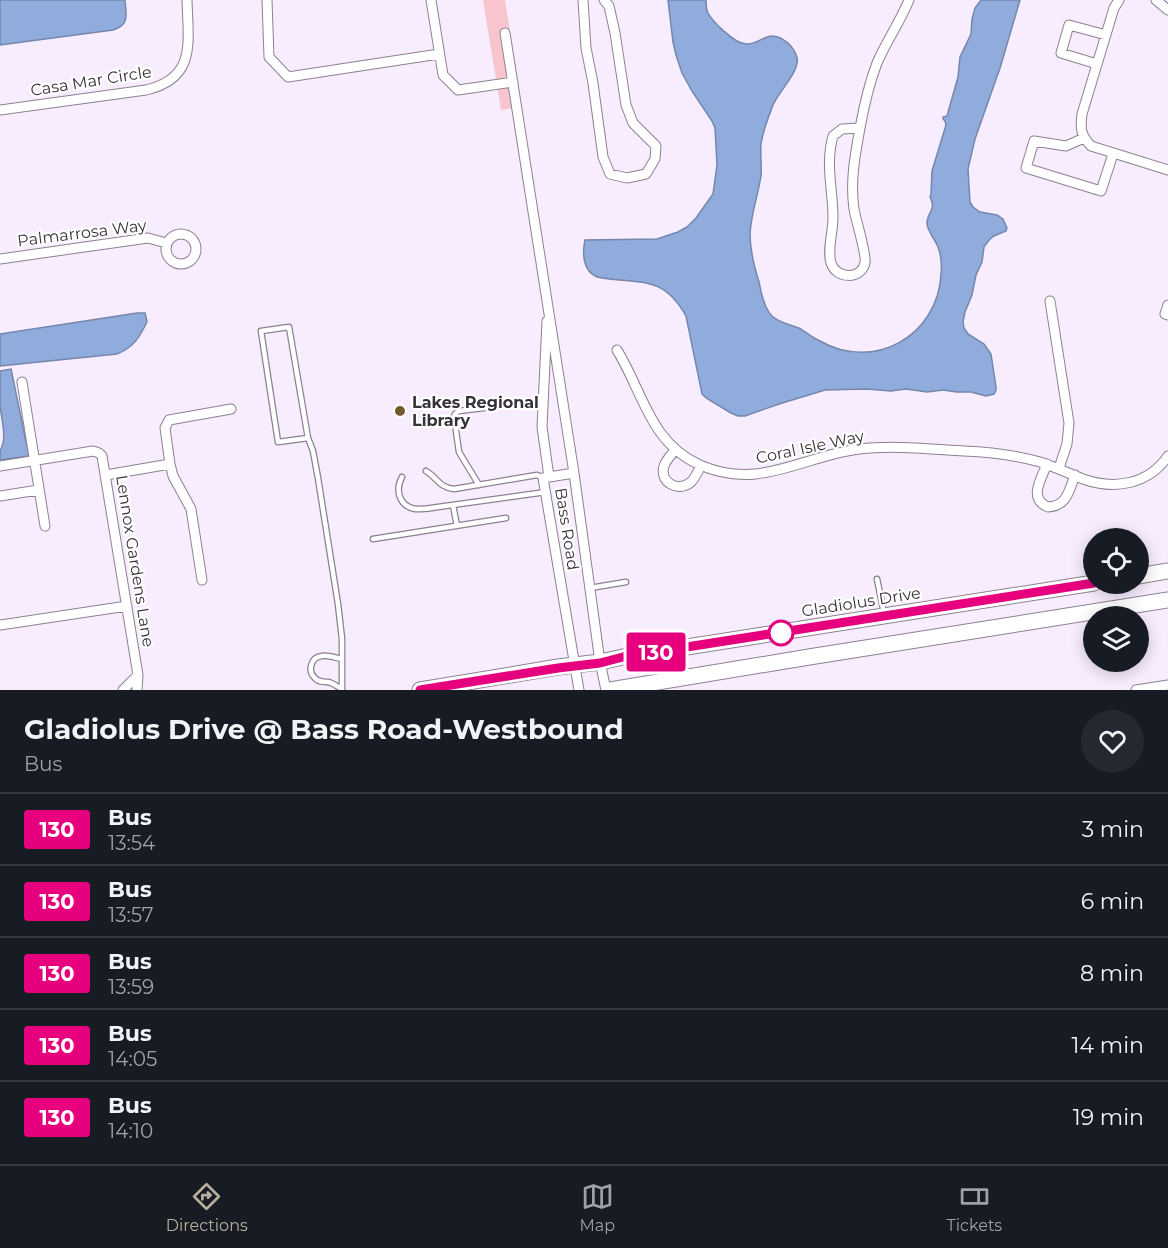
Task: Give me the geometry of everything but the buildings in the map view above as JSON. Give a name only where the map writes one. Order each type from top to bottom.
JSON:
[{"type":"main road","points":[[1149,574],[1168,571]]},
{"type":"main road","name":"Gladiolus Drive","points":[[420,690],[1083,585]]},
{"type":"main road","points":[[608,690],[1168,600]]},
{"type":"street","name":"Casa Mar Circle","points":[[0,110],[146,90],[167,83],[182,68],[187,57],[187,0]]},
{"type":"street","points":[[267,0],[270,57],[288,77],[439,54]]},
{"type":"street","points":[[431,0],[442,75],[458,90],[513,82]]},
{"type":"street","points":[[583,0],[586,48],[603,157],[610,174],[627,178],[646,174],[655,159],[656,146],[633,123],[626,105],[615,33],[609,6],[604,0]]},
{"type":"street","points":[[860,128],[842,129],[833,136],[829,158],[833,219],[831,264],[838,273],[849,276],[859,272],[865,263],[865,253],[853,198],[854,163],[869,85],[877,63],[909,0]]},
{"type":"street","points":[[1119,0],[1114,8],[1080,127],[1084,138],[1091,146],[1168,170]]},
{"type":"street","points":[[1156,0],[1168,10]]},
{"type":"street","points":[[1097,64],[1061,53],[1069,25],[1106,35]]},
{"type":"street","points":[[505,33],[574,474]]},
{"type":"street","points":[[1084,138],[1066,146],[1034,141],[1026,168],[1101,191],[1113,154]]},
{"type":"street","name":"Palmarrosa Way","points":[[0,259],[148,238],[166,243]]},
{"type":"street","points":[[1050,301],[1069,423],[1067,444],[1059,468]]},
{"type":"street","points":[[546,477],[542,427],[548,304]]},
{"type":"street","points":[[1168,305],[1165,314],[1168,315]]},
{"type":"street","name":"Coral Isle Way","points":[[617,350],[631,374],[651,419],[664,439],[690,460],[701,466],[724,472],[758,475],[780,471],[836,454],[881,448],[992,453],[1047,464],[1094,482],[1106,484],[1128,483],[1149,475],[1158,469],[1168,456]]},
{"type":"street","points":[[22,382],[45,526]]},
{"type":"street","points":[[202,580],[191,509],[173,476],[165,428],[169,420],[231,409]]},
{"type":"street","points":[[675,450],[664,469],[665,478],[670,485],[685,485],[690,482],[701,466]]},
{"type":"street","name":"Lennox Gardens Lane","points":[[34,460],[93,451],[102,456],[138,675],[137,690]]},
{"type":"street","points":[[0,466],[34,460]]},
{"type":"street","points":[[106,476],[170,464]]},
{"type":"street","points":[[1047,464],[1037,492],[1039,502],[1048,507],[1058,506],[1064,501],[1075,475]]},
{"type":"street","name":"Bass Road","points":[[579,690],[546,492],[546,477],[574,474],[600,663],[608,690]]},
{"type":"street","points":[[0,496],[39,490]]},
{"type":"street","points":[[0,626],[127,606]]},
{"type":"street","points":[[123,690],[138,675]]},
{"type":"street","points":[[1136,690],[1168,685]]},
{"type":"lane","points":[[308,438],[278,442],[261,331],[289,327],[308,438],[313,450],[318,478],[338,604],[342,639],[342,658],[342,689],[315,679],[310,668],[314,660],[322,656],[342,658]]},
{"type":"lane","points":[[479,485],[459,452],[454,417],[459,411],[490,406]]},
{"type":"lane","points":[[426,471],[442,486],[454,489],[537,475],[546,477]]},
{"type":"lane","points":[[402,477],[398,490],[403,502],[420,509],[546,492]]},
{"type":"lane","points":[[453,505],[457,526]]},
{"type":"lane","points":[[373,539],[506,518]]},
{"type":"lane","points":[[878,579],[884,616]]},
{"type":"lane","points":[[589,588],[626,582]]},
{"type":"shaded area","points":[[483,0],[505,0],[522,107],[501,110]]},
{"type":"water","points":[[0,0],[125,0],[126,19],[122,25],[113,30],[0,45]]},
{"type":"water","points":[[668,0],[706,0],[707,10],[711,17],[725,32],[741,43],[752,44],[766,37],[775,36],[788,43],[795,52],[797,63],[795,69],[773,105],[762,139],[761,176],[750,234],[753,258],[763,300],[772,316],[841,350],[861,352],[881,350],[900,342],[916,331],[928,315],[937,296],[941,257],[928,229],[927,219],[932,208],[930,197],[932,171],[946,125],[943,117],[947,116],[958,77],[960,57],[971,34],[975,8],[981,0],[1020,0],[1000,68],[975,139],[968,169],[970,202],[973,207],[980,212],[997,215],[1003,219],[1007,228],[1006,231],[989,240],[984,247],[982,262],[963,322],[968,334],[984,344],[991,354],[996,387],[994,394],[986,396],[971,392],[943,390],[927,392],[906,389],[891,391],[825,390],[745,416],[738,416],[702,394],[686,316],[668,293],[648,283],[597,277],[589,271],[584,256],[585,240],[657,239],[678,232],[696,218],[713,194],[717,165],[715,128],[682,73],[673,42]]},
{"type":"water","points":[[145,313],[147,322],[135,341],[117,354],[0,366],[0,334]]},
{"type":"water","points":[[11,369],[29,456],[0,460],[4,434],[0,404],[0,371]]},
{"type":"bus line","name":"130","points":[[420,690],[1083,585]]},
{"type":"place","name":"Lakes Regional Library","points":[[400,411]]}]
